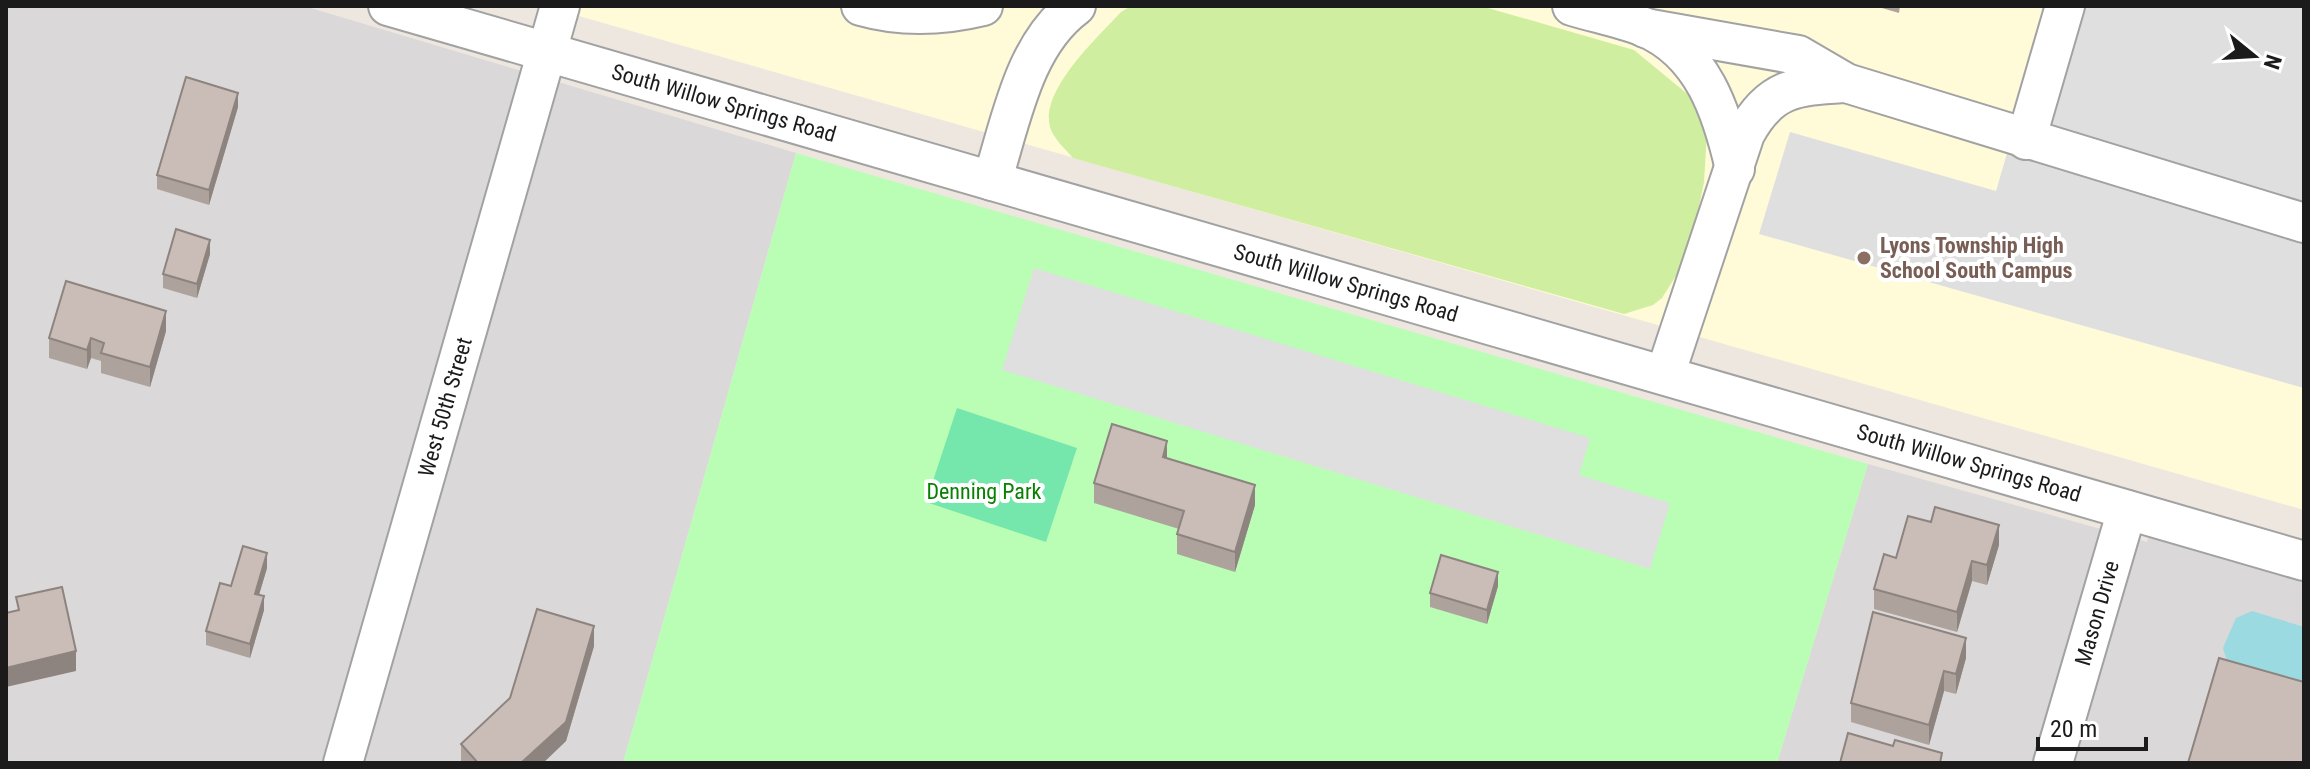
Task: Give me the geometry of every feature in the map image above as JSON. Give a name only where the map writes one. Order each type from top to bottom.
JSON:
[{"type":"street","name":"South Willow Springs Road","points":[[388,6],[2304,561]]},
{"type":"street","name":"West 50th Street","points":[[343,763],[560,6]]},
{"type":"street","points":[[861,6],[914,15],[950,14],[983,6]]},
{"type":"street","points":[[992,181],[1024,80],[1046,38],[1076,6]]},
{"type":"street","points":[[1572,6],[1645,28],[1798,55],[1846,83],[2304,223]]},
{"type":"street","points":[[2026,140],[2065,6]]},
{"type":"street","points":[[1645,28],[1682,52],[1698,72],[1724,123],[1735,169]]},
{"type":"street","points":[[1665,375],[1745,134],[1757,111],[1779,93],[1804,85],[1846,83]]},
{"type":"street","name":"Mason Drive","points":[[2053,763],[2127,510]]},
{"type":"shaded area","points":[[6,6],[304,6],[796,153],[623,763],[6,763]]},
{"type":"shaded area","name":"Lyons Township High School South Campus","points":[[544,6],[2304,6],[2304,510]]},
{"type":"shaded area","points":[[2050,6],[2304,6],[2304,388],[1759,234],[1790,132],[1996,191]]},
{"type":"shaded area","points":[[1034,268],[1590,438],[1579,475],[1670,503],[1650,569],[1002,370]]},
{"type":"shaded area","points":[[1868,464],[2147,542],[2150,529],[2304,572],[2304,763],[1777,763]]},
{"type":"green space","points":[[1131,6],[1481,6],[1634,50],[1691,97],[1707,132],[1704,182],[1689,255],[1662,298],[1653,305],[1624,314],[1073,158],[1050,127],[1049,112],[1054,97],[1073,65],[1121,12]]},
{"type":"green space","name":"Denning Park","points":[[796,153],[1868,464],[1777,763],[623,763]]},
{"type":"green space","points":[[957,408],[1077,448],[1046,542],[926,502]]},
{"type":"water","points":[[2252,611],[2304,627],[2304,692],[2228,664],[2223,648],[2236,618]]},
{"type":"building","points":[[186,77],[238,93],[209,190],[157,175]]},
{"type":"building","points":[[176,229],[210,240],[197,284],[163,274]]},
{"type":"building","points":[[66,281],[166,311],[150,367],[101,353],[104,343],[91,338],[87,350],[49,338]]},
{"type":"building","points":[[1112,424],[1167,441],[1163,457],[1255,485],[1235,552],[1177,534],[1184,511],[1094,483]]},
{"type":"building","points":[[1935,507],[1999,525],[1987,565],[1972,561],[1957,612],[1874,589],[1884,554],[1896,558],[1908,516],[1931,522]]},
{"type":"building","points":[[243,546],[267,553],[255,594],[264,596],[250,644],[206,631],[220,583],[231,586]]},
{"type":"building","points":[[1441,555],[1498,572],[1487,610],[1430,593]]},
{"type":"building","points":[[62,587],[76,651],[6,668],[6,613],[19,610],[16,597]]},
{"type":"building","points":[[537,609],[594,626],[566,722],[521,763],[478,763],[461,744],[510,698]]},
{"type":"building","points":[[1873,612],[1966,638],[1956,674],[1944,671],[1929,725],[1851,703]]},
{"type":"building","points":[[2219,658],[2304,682],[2304,763],[2188,763]]},
{"type":"building","points":[[1848,733],[1893,746],[1895,740],[1942,753],[1940,763],[1840,763]]},
{"type":"place","name":"Lyons Township High School South Campus","points":[[1864,258]]}]
